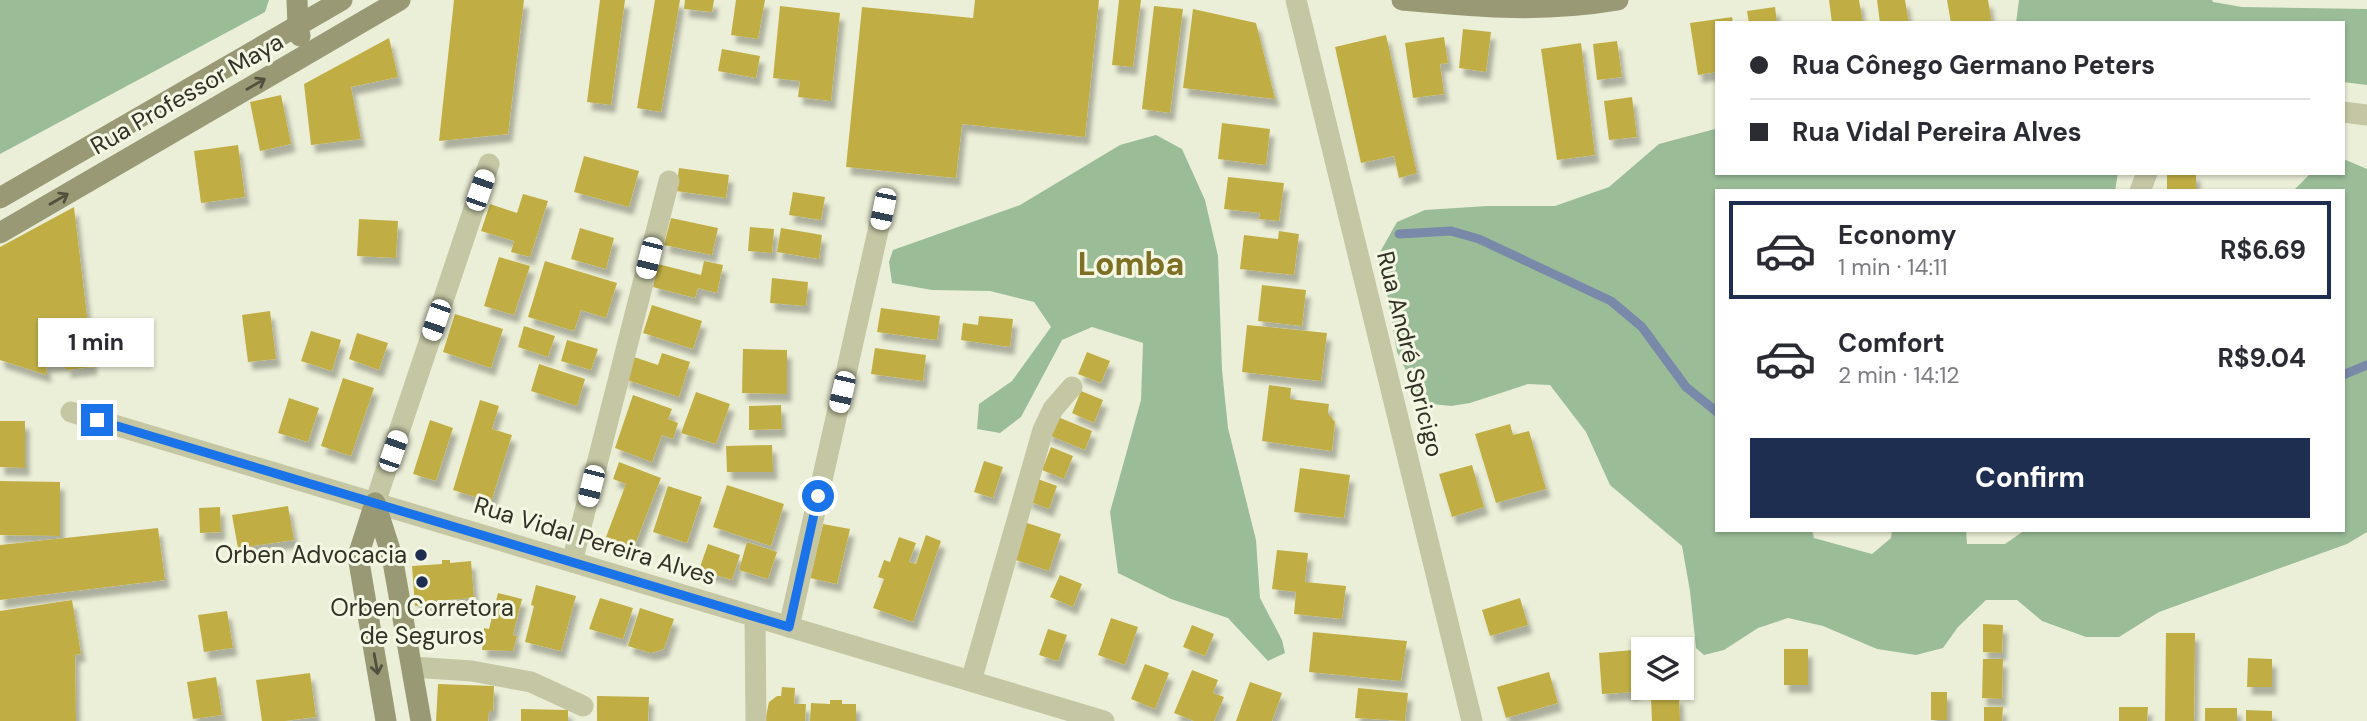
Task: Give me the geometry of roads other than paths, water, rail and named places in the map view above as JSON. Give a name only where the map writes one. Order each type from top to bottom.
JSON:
[{"type":"main road","points":[[297,0],[298,26],[305,55]]},
{"type":"main road","name":"Rua Professor Maya","points":[[0,198],[342,0]]},
{"type":"main road","name":"Rua Professor Maya","points":[[0,233],[400,0]]},
{"type":"main road","points":[[1402,0],[1521,10],[1618,0]]},
{"type":"main road","points":[[375,503],[391,556],[421,721]]},
{"type":"main road","points":[[375,503],[358,556],[386,721]]},
{"type":"street","name":"Rua André Spricigo","points":[[1296,0],[1472,721]]},
{"type":"street","points":[[2345,112],[2367,115]]},
{"type":"street","points":[[375,503],[489,164]]},
{"type":"street","points":[[572,562],[669,181]]},
{"type":"street","points":[[789,627],[883,209]]},
{"type":"street","points":[[971,681],[1044,430],[1053,409],[1072,387]]},
{"type":"street","name":"Rua Vidal Pereira Alves","points":[[71,412],[1092,719]]},
{"type":"street","points":[[755,617],[756,721]]},
{"type":"street","points":[[412,667],[472,671],[531,682],[583,706]]},
{"type":"waterway","points":[[1399,234],[1451,231],[1479,239],[1611,301],[1642,327],[1686,387],[1715,410]]},
{"type":"waterway","points":[[2345,374],[2367,365]]},
{"type":"place","name":"Orben Advocacia","points":[[421,555]]},
{"type":"place","name":"Orben Corretora de Seguros","points":[[422,582]]},
{"type":"district","name":"Lomba","points":[[1131,264]]}]
